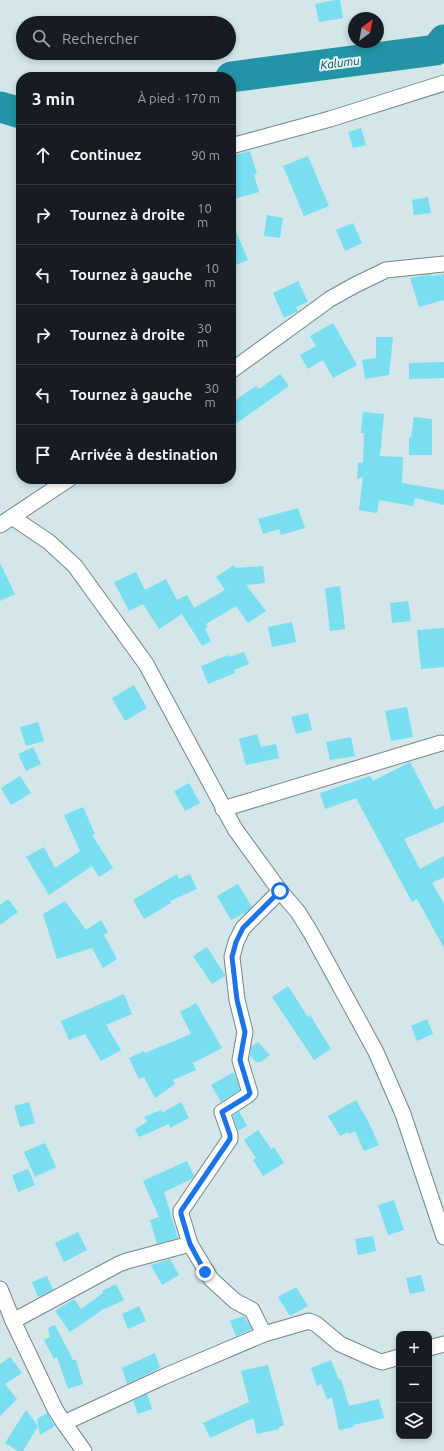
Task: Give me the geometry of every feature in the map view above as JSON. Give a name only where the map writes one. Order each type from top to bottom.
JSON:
[{"type":"street","points":[[236,145],[330,119],[444,83]]},
{"type":"street","points":[[236,366],[330,299],[355,285],[386,270],[444,264]]},
{"type":"street","points":[[0,525],[61,484]]},
{"type":"street","points":[[12,517],[49,542],[75,566],[130,641],[146,664],[235,829],[280,891],[298,912],[312,933],[376,1052],[403,1114],[444,1236]]},
{"type":"street","points":[[223,809],[441,743]]},
{"type":"street","points":[[264,1334],[252,1310],[235,1301],[211,1279],[190,1244],[181,1211],[230,1139],[222,1112],[248,1096],[250,1093],[240,1060],[245,1032],[237,1000],[232,957],[236,942],[243,928],[280,891]]},
{"type":"street","points":[[12,1321],[123,1263],[190,1244]]},
{"type":"street","points":[[0,1289],[12,1321],[56,1408],[64,1423],[84,1451]]},
{"type":"street","points":[[64,1423],[163,1377],[264,1334],[309,1321],[316,1324],[340,1344],[376,1360],[382,1362],[396,1358]]},
{"type":"street","points":[[432,1347],[444,1344]]},
{"type":"building","points":[[340,0],[343,18],[319,22],[315,4]]},
{"type":"building","points":[[361,128],[366,145],[353,148],[348,132]]},
{"type":"building","points":[[250,151],[257,174],[254,175],[259,192],[236,199],[236,155]]},
{"type":"building","points":[[308,156],[329,206],[304,216],[283,166]]},
{"type":"building","points":[[428,197],[431,213],[414,215],[412,200]]},
{"type":"building","points":[[267,215],[283,218],[280,238],[264,236]]},
{"type":"building","points":[[353,223],[362,243],[345,251],[336,230]]},
{"type":"building","points":[[236,231],[248,260],[236,265]]},
{"type":"building","points":[[431,274],[431,276],[444,274],[444,300],[419,307],[410,278]]},
{"type":"building","points":[[298,281],[308,302],[296,307],[298,311],[284,318],[273,293]]},
{"type":"building","points":[[333,323],[357,365],[333,378],[323,360],[308,369],[300,355],[316,346],[310,336]]},
{"type":"building","points":[[376,337],[393,337],[389,375],[365,379],[362,360],[376,358]]},
{"type":"building","points":[[444,362],[444,378],[409,379],[409,363]]},
{"type":"building","points":[[280,374],[289,386],[237,423],[236,400],[256,386],[259,389]]},
{"type":"building","points":[[363,412],[384,414],[380,456],[403,457],[402,483],[444,490],[444,505],[415,498],[413,506],[379,500],[377,513],[359,510],[363,477],[357,479],[358,463],[363,462],[364,433],[361,433]]},
{"type":"building","points":[[414,417],[432,419],[432,455],[409,455],[409,437],[411,438]]},
{"type":"building","points":[[298,508],[305,528],[281,535],[279,529],[263,534],[258,519]]},
{"type":"building","points":[[0,563],[15,594],[0,601]]},
{"type":"building","points":[[234,565],[236,568],[263,566],[265,583],[246,585],[266,611],[248,623],[236,606],[206,624],[208,627],[205,629],[211,641],[202,646],[182,614],[159,629],[143,604],[129,611],[114,582],[136,572],[145,590],[166,579],[177,600],[187,595],[194,608],[225,590],[216,577]]},
{"type":"building","points":[[340,586],[345,629],[330,631],[325,588]]},
{"type":"building","points":[[408,601],[411,621],[392,623],[390,603]]},
{"type":"building","points":[[292,622],[296,642],[272,647],[268,627]]},
{"type":"building","points":[[444,628],[444,667],[421,669],[417,630]]},
{"type":"building","points":[[244,652],[249,664],[234,670],[235,673],[208,684],[201,666],[228,655],[229,657]]},
{"type":"building","points":[[134,685],[147,708],[125,721],[112,698]]},
{"type":"building","points":[[407,707],[413,737],[391,741],[385,711]]},
{"type":"building","points":[[308,713],[312,730],[296,734],[291,717]]},
{"type":"building","points":[[38,722],[44,741],[26,746],[20,727]]},
{"type":"building","points":[[257,734],[261,747],[276,744],[279,758],[246,765],[239,739]]},
{"type":"building","points":[[351,737],[355,756],[330,760],[326,742]]},
{"type":"building","points":[[33,747],[41,764],[26,771],[18,754]]},
{"type":"building","points":[[410,762],[435,810],[444,805],[444,822],[404,839],[420,869],[444,856],[444,877],[432,883],[444,904],[444,948],[417,899],[412,902],[356,798],[325,809],[320,793],[370,776],[373,781]]},
{"type":"building","points":[[20,776],[31,793],[11,805],[1,788]]},
{"type":"building","points":[[189,783],[200,803],[185,811],[174,791]]},
{"type":"building","points":[[83,807],[95,834],[92,835],[113,868],[99,877],[92,866],[49,895],[26,857],[44,847],[55,868],[80,851],[64,815]]},
{"type":"building","points":[[177,874],[179,879],[190,874],[197,889],[170,901],[171,903],[144,919],[133,900]]},
{"type":"building","points":[[238,884],[252,907],[247,912],[231,920],[217,896]]},
{"type":"building","points":[[8,899],[18,912],[0,925],[0,905]]},
{"type":"building","points":[[65,901],[86,930],[101,920],[108,932],[104,935],[117,959],[103,968],[92,948],[57,959],[43,914]]},
{"type":"building","points":[[207,947],[225,975],[212,984],[193,956]]},
{"type":"building","points":[[288,986],[308,1017],[310,1015],[331,1049],[314,1060],[272,997]]},
{"type":"building","points":[[124,994],[132,1014],[106,1025],[121,1050],[101,1061],[85,1034],[69,1040],[61,1021]]},
{"type":"building","points":[[196,1003],[222,1048],[193,1063],[196,1070],[173,1080],[175,1084],[155,1098],[144,1077],[139,1079],[129,1058],[191,1034],[180,1012]]},
{"type":"building","points":[[427,1019],[433,1034],[417,1041],[411,1026]]},
{"type":"building","points":[[258,1042],[270,1055],[261,1062],[256,1062],[250,1055],[251,1047]]},
{"type":"building","points":[[234,1072],[240,1090],[221,1102],[211,1085]]},
{"type":"building","points":[[356,1100],[379,1145],[364,1151],[355,1131],[349,1134],[348,1132],[340,1136],[328,1116]]},
{"type":"building","points":[[29,1102],[35,1123],[20,1127],[14,1106]]},
{"type":"building","points":[[181,1102],[189,1118],[170,1128],[169,1124],[139,1137],[135,1129],[147,1122],[144,1117],[161,1110],[162,1113]]},
{"type":"building","points":[[239,1111],[247,1126],[238,1131],[233,1116]]},
{"type":"building","points":[[258,1130],[271,1149],[274,1147],[284,1163],[263,1176],[253,1160],[256,1158],[244,1140]]},
{"type":"building","points":[[45,1143],[56,1167],[35,1177],[24,1152]]},
{"type":"building","points":[[187,1161],[194,1176],[192,1179],[164,1192],[178,1238],[157,1244],[150,1220],[159,1217],[143,1181]]},
{"type":"building","points":[[28,1169],[35,1185],[18,1192],[12,1175]]},
{"type":"building","points":[[394,1200],[404,1230],[388,1235],[378,1205]]},
{"type":"building","points":[[78,1232],[87,1250],[64,1262],[55,1243]]},
{"type":"building","points":[[373,1236],[376,1251],[358,1255],[355,1239]]},
{"type":"building","points":[[170,1259],[179,1275],[162,1285],[151,1265]]},
{"type":"building","points":[[421,1275],[425,1291],[410,1294],[406,1278]]},
{"type":"building","points":[[47,1276],[53,1290],[38,1297],[32,1282]]},
{"type":"building","points":[[116,1284],[124,1300],[102,1310],[70,1332],[55,1311],[74,1299],[81,1309],[103,1293],[102,1291]]},
{"type":"building","points":[[296,1287],[308,1306],[290,1316],[278,1297]]},
{"type":"building","points":[[139,1306],[146,1321],[128,1329],[122,1314]]},
{"type":"building","points":[[244,1316],[252,1329],[236,1336],[230,1321]]},
{"type":"building","points":[[55,1325],[73,1360],[76,1360],[83,1384],[68,1389],[57,1357],[54,1359],[44,1340],[50,1337],[48,1328]]},
{"type":"building","points":[[155,1353],[160,1368],[127,1384],[122,1368]]},
{"type":"building","points":[[10,1357],[22,1373],[5,1384],[17,1399],[0,1416],[0,1364]]},
{"type":"building","points":[[331,1360],[339,1380],[341,1379],[349,1406],[379,1399],[384,1418],[353,1425],[354,1427],[339,1430],[332,1397],[327,1399],[321,1384],[317,1386],[311,1368]]},
{"type":"building","points":[[268,1365],[284,1425],[279,1427],[279,1429],[257,1434],[253,1418],[210,1438],[203,1423],[249,1402],[241,1371]]},
{"type":"building","points":[[147,1394],[152,1409],[138,1414],[133,1401]]},
{"type":"building","points":[[26,1410],[38,1426],[23,1451],[18,1451],[5,1443]]},
{"type":"building","points":[[47,1413],[55,1426],[40,1435],[37,1419]]},
{"type":"waterway","name":"Kalumu","points":[[236,76],[436,50],[444,40]]},
{"type":"waterway","name":"Kalumu","points":[[0,107],[16,112]]},
{"type":"route","points":[[205,1272],[190,1244],[181,1211],[182,1207],[230,1139],[230,1135],[221,1113],[222,1110],[248,1096],[250,1093],[240,1060],[240,1052],[245,1032],[237,1000],[232,957],[236,942],[243,928],[280,891]]}]
